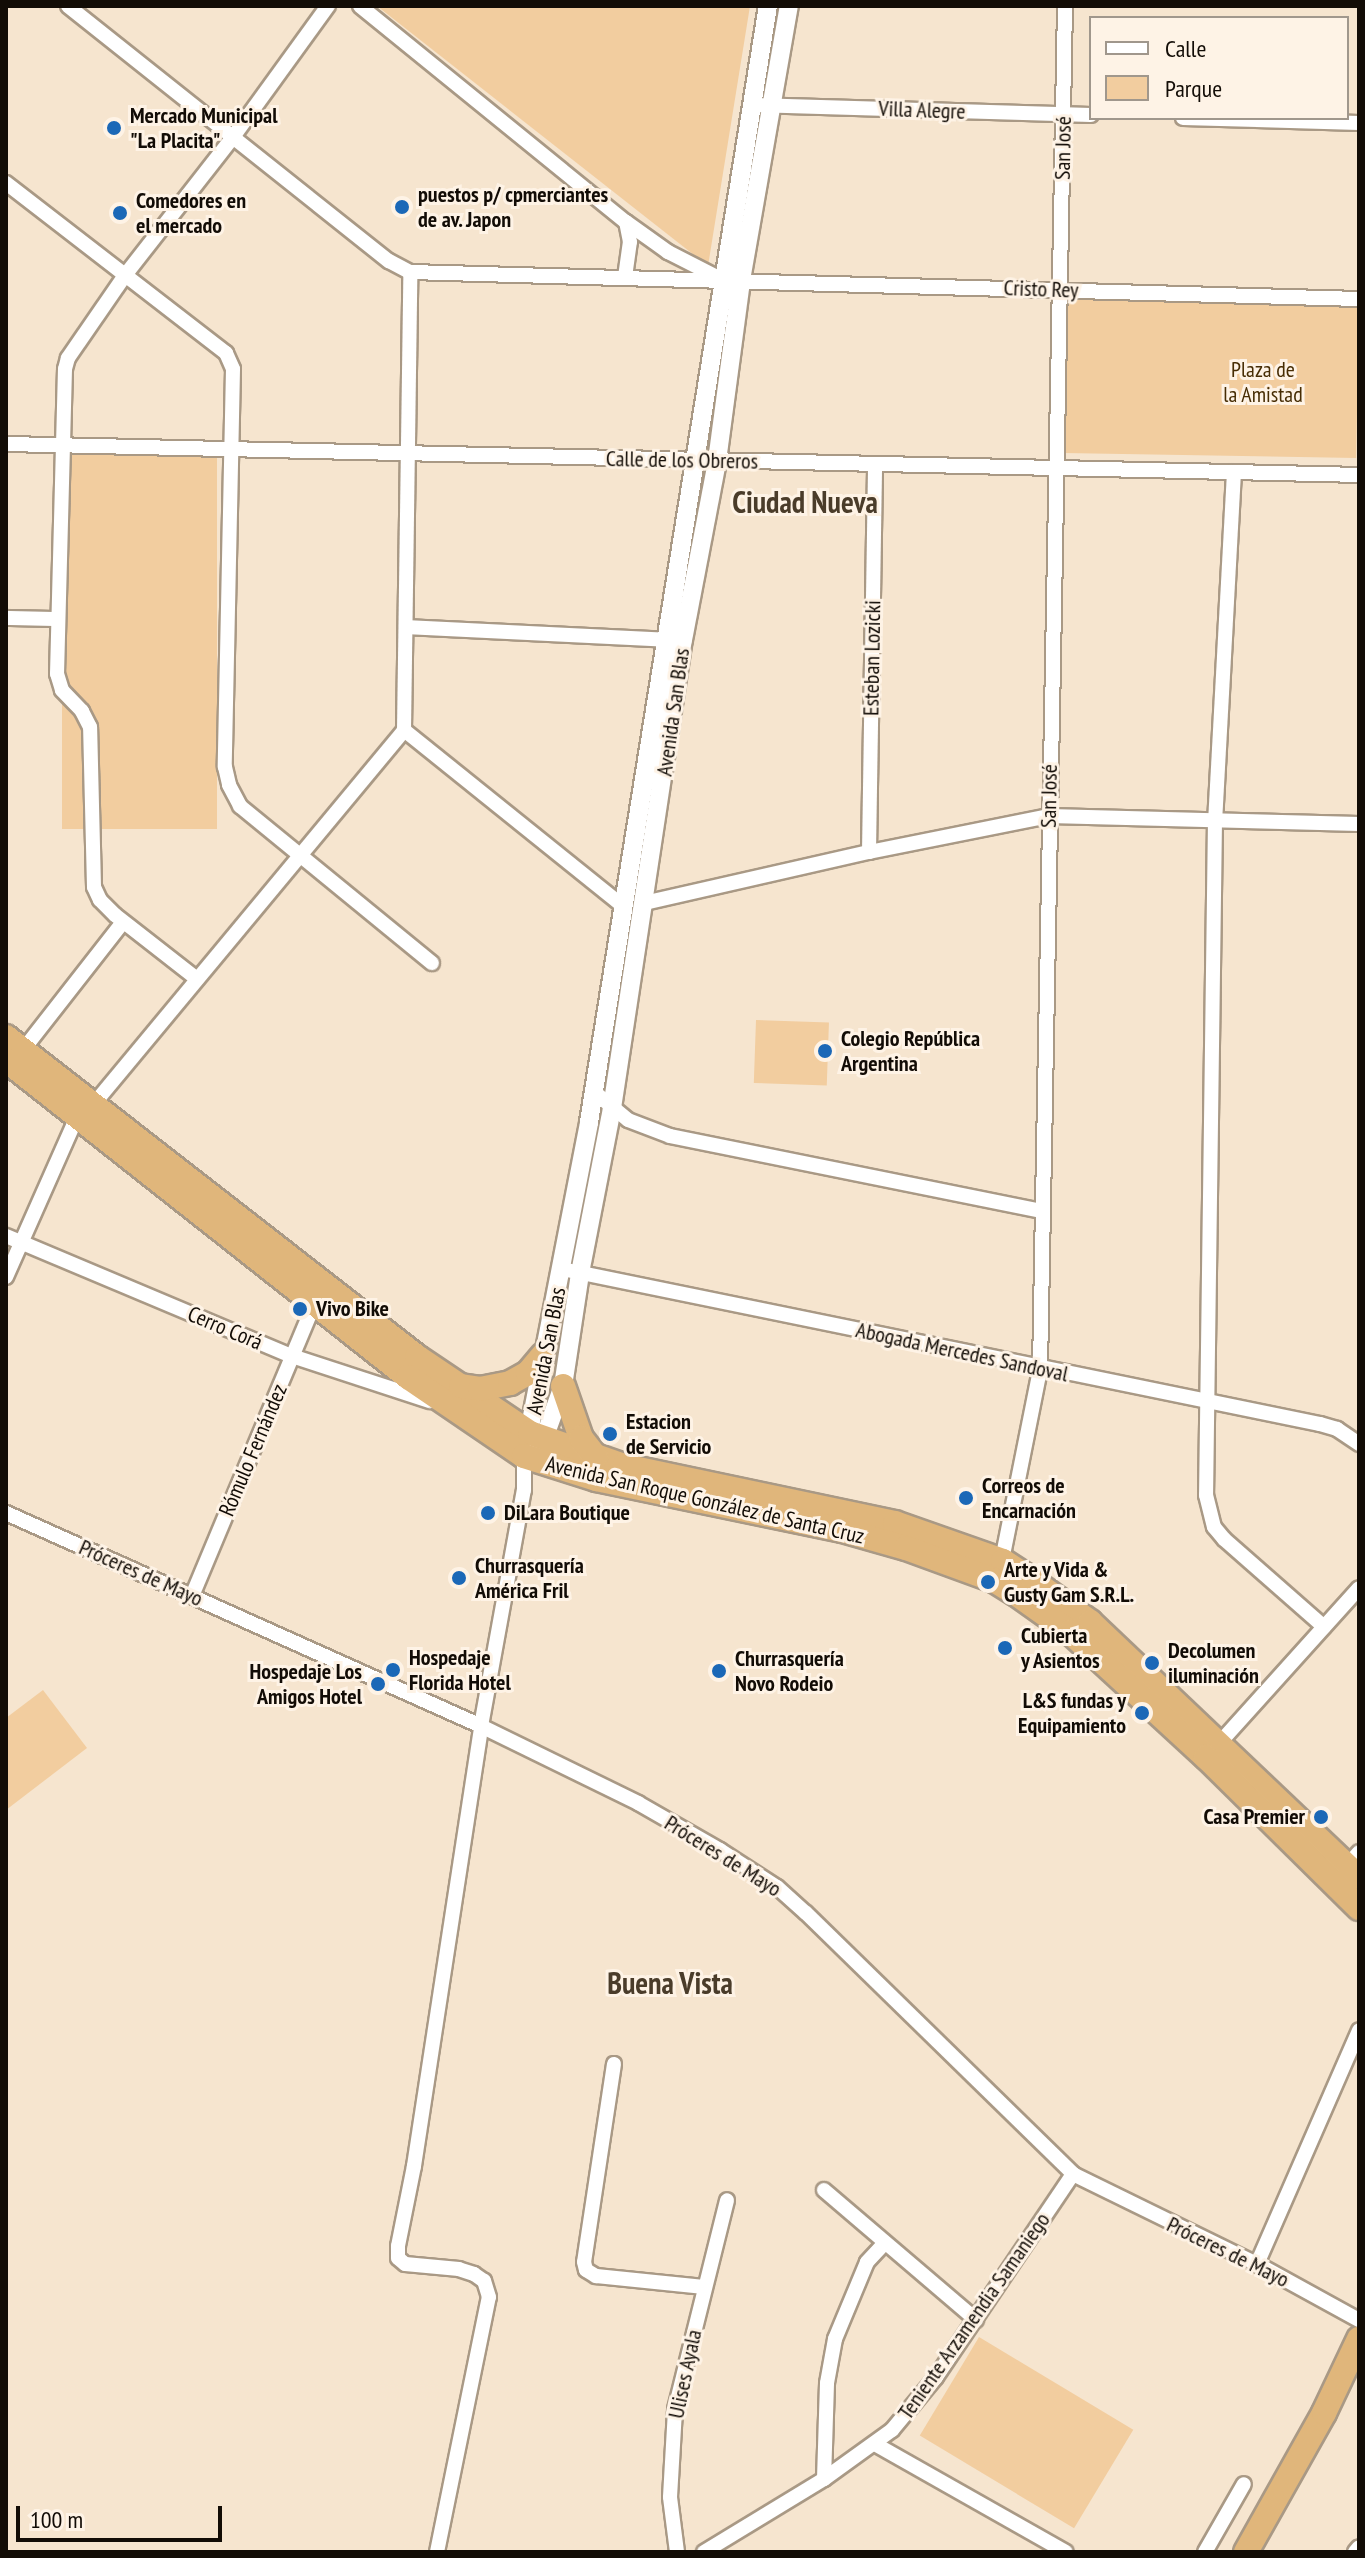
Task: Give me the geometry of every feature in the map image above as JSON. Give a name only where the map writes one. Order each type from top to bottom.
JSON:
[{"type":"highway","name":"Avenida San Roque González de Santa Cruz","points":[[12,1049],[314,1304],[534,1447],[644,1490],[842,1530],[998,1571]]},
{"type":"highway","name":"Avenida San Roque González de Santa Cruz","points":[[85,1111],[452,1396]]},
{"type":"highway","points":[[452,1396],[510,1383],[528,1373],[543,1355]]},
{"type":"highway","points":[[563,1386],[581,1438],[596,1457]]},
{"type":"highway","name":"Avenida San Roque González de Santa Cruz","points":[[534,1447],[596,1457],[773,1499],[895,1523],[998,1571],[1350,1868],[1359,1908]]},
{"type":"highway","points":[[1246,2552],[1324,2413],[1359,2339]]},
{"type":"street","points":[[6,1277],[64,1140],[85,1111],[404,730],[410,272],[389,261],[68,6]]},
{"type":"street","points":[[197,979],[123,922],[100,900],[94,887],[90,727],[82,711],[62,690],[57,674],[68,358],[126,274],[233,137],[328,6]]},
{"type":"street","points":[[360,6],[626,222],[668,252],[732,280]]},
{"type":"street","name":"Avenida San Blas","points":[[534,1447],[563,1386],[571,1271],[593,1091],[622,905],[674,640],[717,461],[732,280],[768,6]]},
{"type":"street","name":"Avenida San Blas","points":[[437,2552],[489,2297],[484,2281],[474,2274],[459,2269],[405,2264],[398,2258],[398,2246],[416,2150],[481,1726],[534,1447],[543,1355],[571,1271],[612,1108],[644,903],[697,460],[732,280],[773,105],[789,6]]},
{"type":"street","name":"San José","points":[[998,1571],[1040,1369],[1065,6]]},
{"type":"street","name":"Villa Alegre","points":[[753,105],[1089,115]]},
{"type":"street","points":[[1253,120],[1359,123]]},
{"type":"street","points":[[6,183],[226,353],[233,369],[225,767],[229,785],[240,806],[432,963]]},
{"type":"street","points":[[625,277],[630,242],[626,222]]},
{"type":"street","name":"Cristo Rey","points":[[410,272],[1359,299]]},
{"type":"street","name":"Calle de los Obreros","points":[[6,444],[1359,475]]},
{"type":"street","name":"Esteban Lozicki","points":[[869,852],[875,464]]},
{"type":"street","points":[[1234,472],[1215,820],[1206,1495],[1214,1527],[1324,1627]]},
{"type":"street","points":[[6,618],[58,619]]},
{"type":"street","points":[[407,627],[674,640]]},
{"type":"street","points":[[404,730],[622,905]]},
{"type":"street","points":[[644,903],[869,852],[1049,816],[1359,824]]},
{"type":"street","points":[[12,1049],[123,922]]},
{"type":"street","points":[[593,1091],[612,1108],[648,1130],[670,1136],[1041,1211]]},
{"type":"street","name":"Cerro Corá","points":[[6,1236],[292,1356],[452,1396]]},
{"type":"street","name":"Abogada Mercedes Sandoval","points":[[571,1271],[1320,1424],[1337,1429],[1359,1444]]},
{"type":"street","name":"Rómulo Fernández","points":[[192,1596],[314,1304]]},
{"type":"street","name":"Próceres de Mayo","points":[[6,1513],[481,1726],[638,1803],[777,1887],[1073,2174],[1257,2264],[1359,2320]]},
{"type":"street","points":[[1213,1750],[1359,1588]]},
{"type":"street","points":[[1257,2264],[1359,2030]]},
{"type":"street","points":[[614,2064],[584,2262],[586,2270],[596,2276],[704,2287]]},
{"type":"street","name":"Teniente Arzamendia Samaniego","points":[[704,2552],[875,2444],[912,2407],[976,2320],[1073,2174]]},
{"type":"street","points":[[824,2190],[976,2320]]},
{"type":"street","name":"Ulises Ayala","points":[[677,2552],[672,2529],[671,2448],[675,2409],[727,2200]]},
{"type":"street","points":[[824,2479],[830,2359],[855,2286],[867,2262],[885,2243]]},
{"type":"street","points":[[875,2444],[1066,2552]]},
{"type":"street","points":[[1205,2552],[1244,2484]]},
{"type":"street","points":[[1355,2552],[1359,2547]]},
{"type":"green space","points":[[377,6],[750,6],[708,266]]},
{"type":"green space","name":"Plaza de la Amistad","points":[[1066,293],[1359,298],[1356,458],[1063,453]]},
{"type":"green space","points":[[62,451],[217,451],[217,829],[62,829]]},
{"type":"green space","points":[[756,1020],[829,1023],[827,1086],[754,1083]]},
{"type":"green space","points":[[43,1690],[87,1748],[6,1810],[6,1718]]},
{"type":"green space","points":[[979,2337],[1133,2430],[1074,2528],[920,2436]]},
{"type":"place","name":"Mercado Municipal \"La Placita\"","points":[[114,128]]},
{"type":"place","name":"puestos p/ cpmerciantes de av. Japon","points":[[402,207]]},
{"type":"place","name":"Comedores en el mercado","points":[[120,213]]},
{"type":"place","name":"Colegio República Argentina","points":[[825,1051]]},
{"type":"place","name":"Vivo Bike","points":[[300,1309]]},
{"type":"place","name":"Estacion de Servicio","points":[[610,1434]]},
{"type":"place","name":"Correos de Encarnación","points":[[966,1498]]},
{"type":"place","name":"DiLara Boutique","points":[[488,1513]]},
{"type":"place","name":"Churrasquería América Fril","points":[[459,1578]]},
{"type":"place","name":"Arte y Vida & Gusty Gam S.R.L.","points":[[988,1582]]},
{"type":"place","name":"Cubierta y Asientos","points":[[1005,1648]]},
{"type":"place","name":"Decolumen iluminación","points":[[1152,1663]]},
{"type":"place","name":"Hospedaje Florida Hotel","points":[[393,1670]]},
{"type":"place","name":"Churrasquería Novo Rodeio","points":[[719,1671]]},
{"type":"place","name":"Hospedaje Los Amigos Hotel","points":[[378,1684]]},
{"type":"place","name":"L&S fundas y Equipamiento","points":[[1142,1713]]},
{"type":"place","name":"Casa Premier","points":[[1321,1817]]},
{"type":"district","name":"Ciudad Nueva","points":[[805,502]]},
{"type":"district","name":"Buena Vista","points":[[670,1983]]}]
